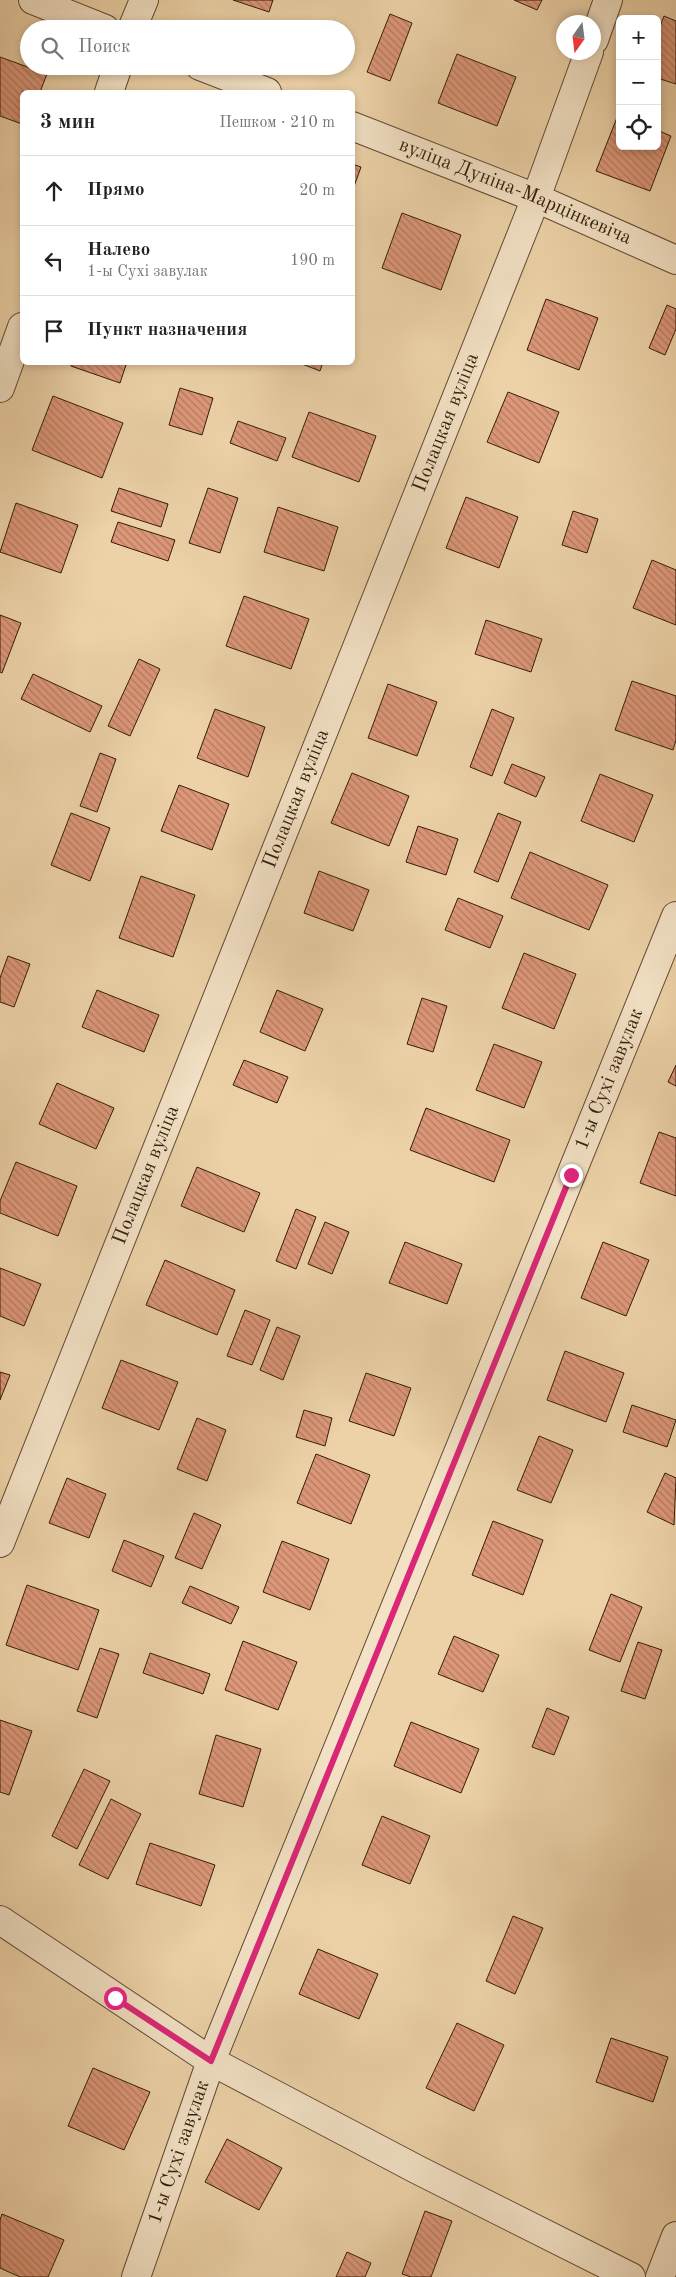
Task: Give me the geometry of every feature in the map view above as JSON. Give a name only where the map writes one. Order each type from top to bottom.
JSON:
[{"type":"street","points":[[34,0],[83,20]]},
{"type":"street","points":[[136,20],[144,0]]},
{"type":"street","points":[[601,20],[608,0]]},
{"type":"street","name":"Полацкая вуліца","points":[[0,1543],[536,198],[586,60]]},
{"type":"street","points":[[110,90],[115,75]]},
{"type":"street","points":[[223,75],[262,90]]},
{"type":"street","name":"вуліца Дуніна-Марцінкевіча","points":[[355,127],[536,198],[676,260]]},
{"type":"street","points":[[0,388],[20,333]]},
{"type":"street","name":"1-ы Сухі завулак","points":[[136,2277],[211,2061],[676,916]]},
{"type":"street","points":[[0,1920],[211,2061],[418,2170],[631,2277]]},
{"type":"street","points":[[660,2277],[676,2236]]},
{"type":"building","points":[[233,0],[273,0],[269,12]]},
{"type":"building","points":[[514,0],[542,0],[537,10]]},
{"type":"building","points":[[390,14],[412,23],[390,81],[367,72]]},
{"type":"building","points":[[664,16],[676,21],[676,84],[661,79],[661,24]]},
{"type":"building","points":[[457,54],[516,77],[497,126],[438,103]]},
{"type":"building","points":[[0,57],[20,64],[20,75],[47,75],[41,90],[20,90],[20,123],[0,116]]},
{"type":"building","points":[[616,120],[616,150],[661,150],[661,132],[671,136],[650,191],[596,171]]},
{"type":"building","points":[[355,165],[361,167],[355,184]]},
{"type":"building","points":[[402,213],[461,235],[441,290],[382,268]]},
{"type":"building","points":[[546,299],[598,318],[579,370],[527,350]]},
{"type":"building","points":[[667,305],[676,309],[676,329],[665,355],[649,348]]},
{"type":"building","points":[[71,365],[126,365],[120,383]]},
{"type":"building","points":[[305,365],[322,365],[320,371]]},
{"type":"building","points":[[180,388],[213,398],[202,435],[169,425]]},
{"type":"building","points":[[508,392],[559,412],[539,463],[487,442]]},
{"type":"building","points":[[53,396],[123,423],[102,478],[32,450]]},
{"type":"building","points":[[309,412],[376,436],[359,482],[292,457]]},
{"type":"building","points":[[238,421],[286,438],[277,461],[230,443]]},
{"type":"building","points":[[119,488],[168,504],[161,527],[111,511]]},
{"type":"building","points":[[208,488],[238,498],[220,553],[189,543]]},
{"type":"building","points":[[466,497],[518,517],[499,568],[446,548]]},
{"type":"building","points":[[16,503],[78,525],[61,573],[0,552]]},
{"type":"building","points":[[278,507],[338,527],[324,571],[264,552]]},
{"type":"building","points":[[573,511],[598,519],[587,553],[562,545]]},
{"type":"building","points":[[118,522],[175,540],[168,561],[111,542]]},
{"type":"building","points":[[652,560],[676,570],[676,625],[633,608]]},
{"type":"building","points":[[244,596],[309,619],[291,669],[226,646]]},
{"type":"building","points":[[0,615],[21,623],[2,673],[0,672]]},
{"type":"building","points":[[486,620],[542,639],[531,672],[475,654]]},
{"type":"building","points":[[139,659],[160,669],[130,736],[108,726]]},
{"type":"building","points":[[33,674],[102,706],[90,732],[21,699]]},
{"type":"building","points":[[632,681],[676,696],[676,740],[673,750],[615,730]]},
{"type":"building","points":[[388,684],[437,702],[417,756],[368,738]]},
{"type":"building","points":[[215,709],[265,727],[248,777],[197,758]]},
{"type":"building","points":[[492,709],[514,718],[492,776],[470,767]]},
{"type":"building","points":[[100,753],[116,759],[97,812],[80,806]]},
{"type":"building","points":[[512,764],[545,777],[536,797],[504,783]]},
{"type":"building","points":[[352,773],[409,796],[389,846],[331,823]]},
{"type":"building","points":[[600,774],[653,795],[634,842],[581,821]]},
{"type":"building","points":[[179,785],[229,804],[212,850],[161,831]]},
{"type":"building","points":[[71,813],[110,828],[90,881],[51,865]]},
{"type":"building","points":[[498,813],[521,822],[498,882],[474,872]]},
{"type":"building","points":[[418,826],[458,839],[446,875],[406,862]]},
{"type":"building","points":[[530,852],[608,885],[589,930],[511,898]]},
{"type":"building","points":[[319,871],[369,890],[353,931],[304,913]]},
{"type":"building","points":[[141,876],[195,895],[173,957],[119,938]]},
{"type":"building","points":[[458,898],[503,916],[490,948],[445,930]]},
{"type":"building","points":[[524,953],[576,974],[554,1029],[502,1008]]},
{"type":"building","points":[[8,956],[30,964],[14,1007],[0,1002],[0,978]]},
{"type":"building","points":[[97,990],[159,1015],[144,1052],[82,1027]]},
{"type":"building","points":[[277,990],[323,1009],[305,1051],[260,1032]]},
{"type":"building","points":[[422,998],[447,1006],[433,1052],[407,1044]]},
{"type":"building","points":[[494,1044],[542,1062],[524,1108],[476,1090]]},
{"type":"building","points":[[244,1060],[288,1077],[277,1103],[233,1085]]},
{"type":"building","points":[[676,1065],[676,1086],[668,1082]]},
{"type":"building","points":[[57,1083],[114,1108],[96,1149],[39,1124]]},
{"type":"building","points":[[426,1108],[510,1140],[494,1182],[410,1150]]},
{"type":"building","points":[[659,1132],[676,1138],[676,1196],[640,1183]]},
{"type":"building","points":[[16,1162],[77,1186],[58,1236],[0,1213],[0,1201]]},
{"type":"building","points":[[197,1167],[260,1193],[244,1232],[181,1206]]},
{"type":"building","points":[[296,1209],[316,1217],[296,1269],[276,1261]]},
{"type":"building","points":[[325,1222],[349,1232],[332,1274],[308,1264]]},
{"type":"building","points":[[405,1242],[462,1264],[447,1304],[389,1283]]},
{"type":"building","points":[[603,1242],[649,1260],[626,1316],[581,1298]]},
{"type":"building","points":[[165,1260],[235,1290],[217,1335],[146,1305]]},
{"type":"building","points":[[0,1268],[41,1284],[24,1326],[0,1316]]},
{"type":"building","points":[[245,1310],[270,1320],[252,1365],[227,1356]]},
{"type":"building","points":[[277,1327],[300,1336],[283,1380],[260,1370]]},
{"type":"building","points":[[565,1351],[624,1373],[606,1422],[547,1400]]},
{"type":"building","points":[[121,1360],[178,1382],[159,1430],[102,1408]]},
{"type":"building","points":[[0,1372],[10,1375],[0,1400]]},
{"type":"building","points":[[366,1373],[411,1388],[394,1436],[349,1421]]},
{"type":"building","points":[[632,1405],[676,1420],[667,1447],[623,1432]]},
{"type":"building","points":[[304,1410],[332,1418],[325,1446],[296,1437]]},
{"type":"building","points":[[197,1418],[226,1430],[207,1481],[177,1469]]},
{"type":"building","points":[[539,1436],[573,1450],[551,1503],[517,1490]]},
{"type":"building","points":[[316,1454],[370,1475],[351,1524],[297,1503]]},
{"type":"building","points":[[665,1473],[676,1478],[674,1525],[647,1512]]},
{"type":"building","points":[[67,1478],[106,1494],[89,1538],[49,1523]]},
{"type":"building","points":[[194,1513],[221,1525],[202,1569],[175,1558]]},
{"type":"building","points":[[493,1521],[543,1540],[523,1595],[472,1575]]},
{"type":"building","points":[[124,1540],[164,1556],[151,1587],[112,1571]]},
{"type":"building","points":[[282,1541],[329,1559],[310,1610],[263,1592]]},
{"type":"building","points":[[27,1585],[99,1610],[78,1670],[6,1645]]},
{"type":"building","points":[[190,1586],[239,1607],[231,1624],[182,1603]]},
{"type":"building","points":[[611,1594],[642,1607],[620,1662],[589,1650]]},
{"type":"building","points":[[454,1636],[499,1655],[483,1692],[438,1674]]},
{"type":"building","points":[[243,1641],[297,1662],[278,1710],[225,1690]]},
{"type":"building","points":[[638,1642],[662,1650],[645,1699],[621,1691]]},
{"type":"building","points":[[100,1648],[119,1654],[97,1718],[77,1711]]},
{"type":"building","points":[[150,1653],[210,1674],[203,1694],[143,1673]]},
{"type":"building","points":[[547,1708],[569,1717],[554,1755],[532,1747]]},
{"type":"building","points":[[0,1720],[32,1731],[9,1795],[0,1792]]},
{"type":"building","points":[[411,1722],[479,1749],[461,1793],[394,1766]]},
{"type":"building","points":[[216,1735],[261,1749],[243,1807],[199,1794]]},
{"type":"building","points":[[84,1769],[110,1781],[77,1849],[52,1836]]},
{"type":"building","points":[[111,1799],[141,1814],[108,1879],[79,1865]]},
{"type":"building","points":[[382,1816],[430,1836],[410,1884],[362,1865]]},
{"type":"building","points":[[150,1843],[215,1865],[201,1906],[136,1884]]},
{"type":"building","points":[[513,1916],[543,1928],[515,1994],[486,1981]]},
{"type":"building","points":[[318,1949],[378,1974],[359,2019],[299,1994]]},
{"type":"building","points":[[457,2023],[504,2045],[474,2111],[426,2088]]},
{"type":"building","points":[[611,2038],[668,2057],[653,2102],[596,2082]]},
{"type":"building","points":[[93,2068],[150,2092],[124,2150],[68,2126]]},
{"type":"building","points":[[227,2139],[282,2168],[259,2210],[205,2182]]},
{"type":"building","points":[[425,2211],[452,2221],[431,2277],[411,2277],[402,2274]]},
{"type":"building","points":[[2,2214],[64,2240],[48,2277],[20,2277],[0,2268],[0,2220]]},
{"type":"building","points":[[347,2252],[371,2263],[365,2277],[336,2277]]},
{"type":"route","points":[[115,1998],[211,2061],[571,1175]]}]
